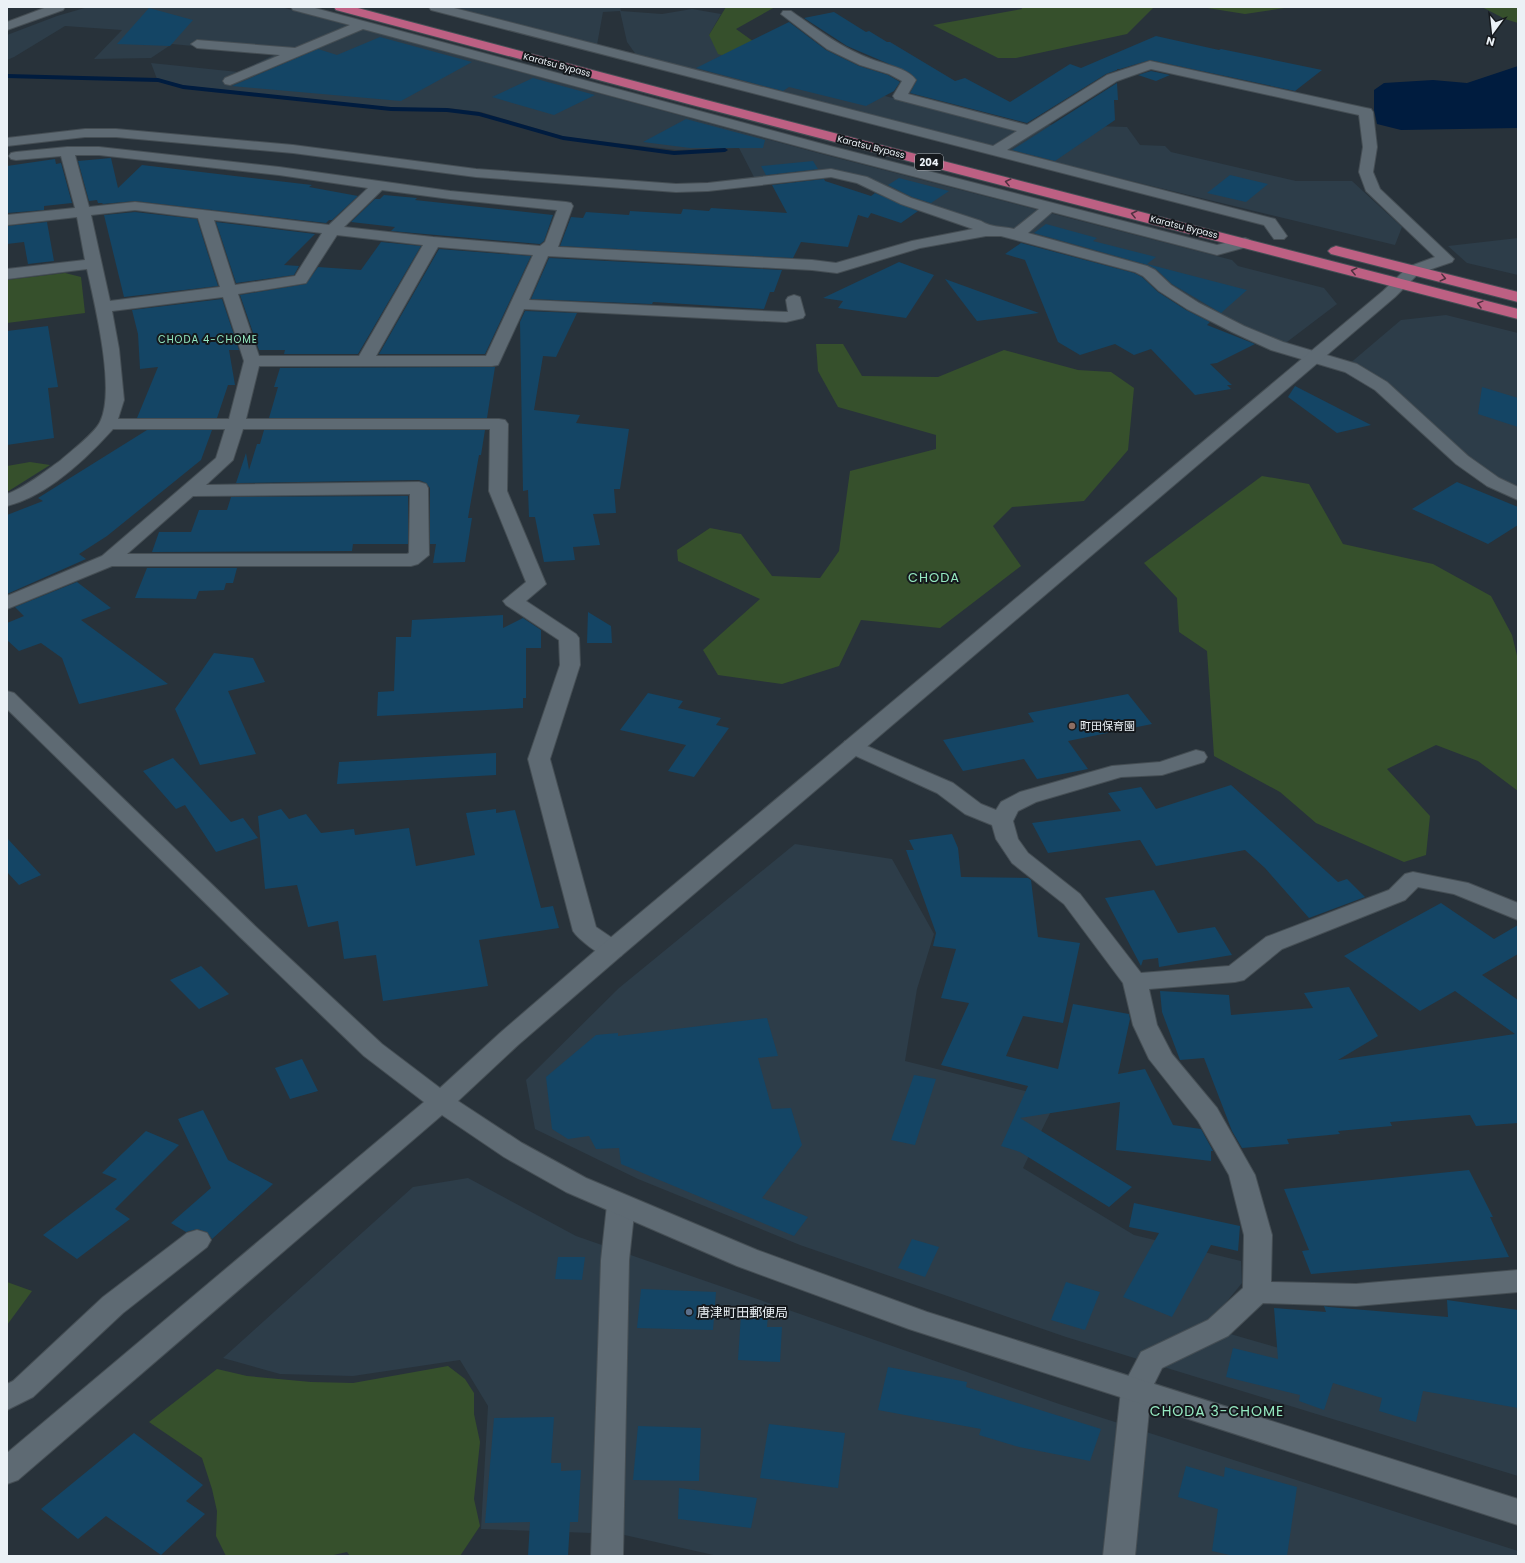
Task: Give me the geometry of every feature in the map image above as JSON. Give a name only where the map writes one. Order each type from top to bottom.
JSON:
[{"type":"highway","name":"Karatsu Bypass","points":[[340,7],[701,103],[1046,202],[1407,277],[1518,296]]},
{"type":"highway","name":"Karatsu Bypass","points":[[388,7],[718,94],[1294,240]]},
{"type":"highway","name":"Karatsu Bypass","points":[[1324,248],[1518,314]]},
{"type":"street","points":[[7,26],[59,7]]},
{"type":"street","points":[[297,7],[825,149],[1046,202],[1045,212],[1016,235]]},
{"type":"street","points":[[434,7],[1270,222],[1279,236]]},
{"type":"street","points":[[786,14],[832,46],[865,62],[894,71],[909,80],[900,96],[1028,130]]},
{"type":"street","points":[[230,81],[361,25]]},
{"type":"street","points":[[492,35],[510,26]]},
{"type":"street","points":[[457,51],[474,43]]},
{"type":"street","points":[[197,44],[297,52]]},
{"type":"street","points":[[7,1471],[440,1102],[509,1039],[612,950],[1407,277],[1446,259],[1373,192],[1366,172],[1370,147],[1366,112],[1150,66],[1112,78],[994,152]]},
{"type":"street","points":[[718,94],[735,85]]},
{"type":"street","points":[[684,111],[701,103]]},
{"type":"street","points":[[7,142],[85,133],[116,133],[293,149],[476,173],[676,188],[708,187],[830,173],[862,180],[906,201],[976,224],[986,231]]},
{"type":"street","points":[[825,149],[830,173]]},
{"type":"street","points":[[7,157],[67,151],[99,151],[279,171],[378,186],[566,206],[552,244],[544,251],[492,360],[252,361]]},
{"type":"street","points":[[7,500],[16,497],[56,472],[83,451],[108,424],[116,400],[111,349],[103,307],[83,211],[67,151]]},
{"type":"street","points":[[1019,170],[1033,162]]},
{"type":"street","points":[[103,307],[229,291],[300,280],[332,230],[378,186]]},
{"type":"street","points":[[7,220],[136,206],[204,213],[433,242],[544,251],[812,265],[837,268],[917,244],[986,231],[1002,231],[1141,269],[1149,273],[1165,288],[1200,309],[1277,346],[1351,368],[1381,386],[1462,460],[1493,482],[1518,494]]},
{"type":"street","points":[[7,602],[109,560],[224,460],[236,424],[252,361],[204,213]]},
{"type":"street","points":[[365,360],[433,242]]},
{"type":"street","points":[[7,274],[94,264]]},
{"type":"street","points":[[1501,292],[1518,292]]},
{"type":"street","points":[[519,304],[786,317],[797,315],[794,300]]},
{"type":"street","points":[[108,424],[499,424],[498,492],[536,584],[513,601],[569,638],[570,665],[539,759],[585,931],[612,950]]},
{"type":"street","points":[[109,560],[411,560],[418,555],[419,488],[190,491]]},
{"type":"street","points":[[7,697],[248,932],[373,1050],[440,1102],[513,1150],[576,1185],[747,1258],[912,1318],[1518,1512]]},
{"type":"street","points":[[853,746],[945,788],[973,809],[1002,822]]},
{"type":"street","points":[[1196,757],[1162,768],[1120,771],[1028,797],[1009,807],[1002,822],[1007,839],[1020,858],[1072,899],[1136,982],[1145,1025],[1162,1059],[1208,1115],[1242,1175],[1258,1235],[1257,1292]]},
{"type":"street","points":[[1136,982],[1235,974],[1274,943],[1397,895],[1413,879],[1460,888],[1514,909],[1518,912]]},
{"type":"street","points":[[607,1556],[615,1260],[621,1205]]},
{"type":"street","points":[[7,1398],[23,1389],[112,1305],[197,1240]]},
{"type":"street","points":[[1119,1556],[1136,1390],[1151,1360],[1218,1328],[1257,1292],[1356,1295],[1518,1281]]},
{"type":"shaded area","points":[[88,7],[281,7],[818,153],[1232,260],[1238,266],[1324,288],[1337,304],[1283,345],[1198,305],[1147,268],[986,225],[857,179],[836,176],[797,178],[754,177],[739,148],[676,150],[565,137],[481,112],[447,108],[393,108],[187,86],[157,79],[151,63],[238,72],[276,54],[172,44],[151,58],[94,59],[122,30],[65,26],[7,60],[7,35],[57,16]]},
{"type":"shaded area","points":[[452,7],[620,7],[621,11],[662,14],[692,9],[721,14],[709,35],[812,77],[1016,130],[1029,124],[1127,127],[1140,145],[1165,146],[1171,152],[1296,181],[1352,181],[1402,227],[1395,245],[991,147],[637,56],[627,42],[620,11],[603,12],[597,45]]},
{"type":"shaded area","points":[[1518,238],[1518,275],[1467,263],[1448,246]]},
{"type":"shaded area","points":[[1446,315],[1518,333],[1518,488],[1492,476],[1374,375],[1348,365],[1401,320]]},
{"type":"shaded area","points":[[795,844],[892,859],[934,934],[917,989],[905,1061],[1057,1099],[1023,1168],[1134,1235],[1241,1261],[1242,1283],[1206,1327],[1279,1348],[1518,1355],[1518,1476],[1066,1337],[800,1245],[638,1179],[535,1129],[526,1080],[619,988]]},
{"type":"shaded area","points":[[468,1178],[576,1236],[1062,1405],[1518,1551],[1518,1556],[718,1556],[620,1534],[481,1529],[488,1406],[460,1360],[353,1376],[280,1374],[223,1358],[413,1187]]},
{"type":"green space","points":[[726,7],[775,7],[736,29],[781,61],[764,66],[718,54],[709,35]]},
{"type":"green space","points":[[1021,7],[1154,7],[1127,34],[1016,58],[998,58],[933,25],[1022,9]]},
{"type":"green space","points":[[1201,7],[1291,7],[1245,14]]},
{"type":"green space","points":[[1482,7],[1518,7],[1518,23],[1505,19]]},
{"type":"green space","points":[[65,273],[81,277],[85,313],[7,323],[7,280]]},
{"type":"green space","points":[[816,344],[843,344],[862,376],[938,377],[1004,350],[1078,370],[1111,372],[1134,388],[1128,450],[1084,501],[1012,507],[993,526],[1021,566],[940,628],[861,620],[839,666],[782,684],[718,675],[703,650],[760,599],[678,561],[677,550],[710,528],[741,534],[772,576],[820,578],[839,551],[850,471],[936,449],[936,435],[838,407],[818,371]]},
{"type":"green space","points":[[30,462],[50,465],[7,492],[7,466]]},
{"type":"green space","points":[[1262,476],[1309,484],[1343,544],[1433,564],[1491,596],[1512,635],[1518,660],[1518,791],[1478,761],[1436,745],[1387,769],[1430,816],[1426,855],[1404,862],[1316,823],[1280,792],[1214,756],[1207,651],[1179,632],[1177,598],[1144,563]]},
{"type":"green space","points":[[7,1282],[32,1291],[7,1325]]},
{"type":"green space","points":[[448,1366],[465,1379],[474,1393],[474,1414],[480,1442],[474,1499],[480,1526],[460,1556],[350,1556],[347,1552],[329,1556],[226,1556],[216,1536],[217,1511],[202,1458],[149,1422],[217,1369],[247,1376],[311,1382],[353,1383]]},
{"type":"water","points":[[1518,66],[1518,128],[1401,130],[1377,124],[1374,110],[1374,90],[1384,83],[1433,80],[1467,83]]},
{"type":"building","points":[[149,8],[193,20],[170,46],[117,44]]},
{"type":"building","points":[[834,12],[866,32],[869,31],[887,42],[890,42],[955,81],[965,78],[1010,102],[1070,64],[1081,68],[1156,36],[1322,70],[1295,91],[1150,60],[1117,69],[1106,74],[1027,123],[910,93],[917,80],[910,73],[847,46],[804,18]]},
{"type":"building","points":[[789,22],[826,50],[859,66],[888,75],[900,82],[894,91],[866,106],[789,87],[783,91],[696,68]]},
{"type":"building","points":[[380,37],[472,62],[401,101],[232,86],[318,49],[337,55]]},
{"type":"building","points":[[1151,71],[1170,75],[1156,81],[1138,75]]},
{"type":"building","points":[[533,78],[595,95],[554,115],[492,97]]},
{"type":"building","points":[[1117,83],[1118,100],[1114,100],[1115,120],[1055,161],[1012,150]]},
{"type":"building","points":[[686,119],[765,140],[763,148],[690,148],[643,142]]},
{"type":"building","points":[[111,158],[118,188],[142,165],[312,185],[309,187],[358,196],[332,220],[329,220],[326,223],[135,201],[102,204],[103,203],[98,203],[97,200],[89,201],[78,161]]},
{"type":"building","points":[[55,159],[56,164],[61,163],[72,203],[44,206],[44,210],[7,213],[7,166]]},
{"type":"building","points":[[813,161],[818,169],[766,175],[761,166]]},
{"type":"building","points":[[1230,175],[1268,184],[1246,202],[1207,193]]},
{"type":"building","points":[[899,178],[949,191],[931,203],[912,197],[888,185]]},
{"type":"building","points":[[824,179],[825,181],[871,196],[875,193],[918,211],[901,223],[871,213],[868,218],[858,215],[848,247],[801,242],[793,258],[560,246],[571,217],[583,218],[586,212],[629,215],[630,211],[681,214],[683,209],[709,211],[711,208],[787,213],[772,185]]},
{"type":"building","points":[[384,195],[417,198],[415,200],[553,215],[544,241],[540,244],[391,231],[395,227],[351,222],[375,199],[380,199]]},
{"type":"building","points":[[135,212],[197,219],[218,286],[124,297],[104,215]]},
{"type":"building","points":[[47,222],[54,261],[28,264],[24,242],[7,244],[7,226]]},
{"type":"building","points":[[216,222],[315,234],[284,265],[299,266],[294,275],[236,283]]},
{"type":"building","points":[[1046,224],[1097,238],[1093,241],[1156,257],[1147,264],[1247,290],[1221,313],[1172,284],[1156,269],[1148,265],[1034,233]]},
{"type":"building","points":[[381,242],[421,246],[358,354],[284,354],[285,350],[259,350],[240,295],[306,284],[318,267],[361,270]]},
{"type":"building","points":[[1021,243],[1134,273],[1142,277],[1158,292],[1186,310],[1210,322],[1207,325],[1255,344],[1217,363],[1210,364],[1232,385],[1227,385],[1231,389],[1195,395],[1151,349],[1134,355],[1115,344],[1080,355],[1058,342],[1025,260],[1005,254]]},
{"type":"building","points":[[439,249],[531,256],[485,354],[379,354]]},
{"type":"building","points":[[549,258],[782,270],[774,292],[770,292],[764,309],[653,302],[652,304],[531,299]]},
{"type":"building","points":[[899,262],[934,275],[906,318],[838,308],[843,301],[823,298]]},
{"type":"building","points":[[945,279],[1039,313],[977,321]]},
{"type":"building","points":[[222,299],[239,350],[229,350],[235,385],[228,385],[217,418],[137,418],[158,367],[140,369],[138,334],[132,310]]},
{"type":"building","points":[[525,311],[577,313],[556,357],[543,356],[534,410],[580,415],[576,423],[629,429],[620,489],[614,489],[616,513],[593,514],[600,545],[573,547],[575,560],[544,562],[535,517],[529,517],[528,490],[523,491],[520,322]]},
{"type":"building","points":[[48,326],[58,387],[48,388],[54,438],[7,445],[7,331]]},
{"type":"building","points":[[495,367],[487,418],[269,418],[278,387],[274,387],[280,368]]},
{"type":"building","points":[[1295,386],[1371,425],[1337,433],[1288,397]]},
{"type":"building","points":[[1482,387],[1518,398],[1518,427],[1478,414]]},
{"type":"building","points":[[147,430],[212,430],[201,460],[107,536],[79,554],[86,559],[7,594],[7,515],[43,501],[38,498]]},
{"type":"building","points":[[264,430],[485,430],[468,518],[472,518],[465,562],[433,563],[436,544],[430,544],[430,488],[426,483],[419,480],[236,483],[246,453],[249,470],[257,444],[260,444]]},
{"type":"building","points":[[1457,482],[1518,507],[1518,525],[1488,544],[1412,509]]},
{"type":"building","points":[[408,496],[408,544],[353,544],[352,551],[152,552],[159,532],[191,532],[199,510],[227,510],[231,497]]},
{"type":"building","points":[[147,568],[237,568],[233,583],[226,583],[224,590],[199,591],[196,599],[135,598]]},
{"type":"building","points":[[77,582],[111,608],[81,620],[168,684],[79,704],[62,658],[41,643],[19,651],[7,640],[7,623],[24,616],[15,607]]},
{"type":"building","points":[[588,612],[611,626],[612,643],[587,643]]},
{"type":"building","points":[[503,615],[503,628],[523,618],[541,630],[541,648],[526,648],[526,698],[523,698],[523,708],[377,716],[378,692],[394,691],[396,637],[411,637],[412,620]]},
{"type":"building","points":[[214,653],[253,658],[265,682],[228,691],[256,754],[200,765],[175,709]]},
{"type":"building","points":[[648,693],[683,701],[678,708],[721,718],[716,725],[729,728],[694,777],[668,771],[686,745],[620,730]]},
{"type":"building","points":[[1128,694],[1152,724],[1068,741],[1088,769],[1037,779],[1024,759],[963,771],[943,740],[1034,722],[1028,713]]},
{"type":"building","points":[[496,753],[496,775],[337,784],[339,762]]},
{"type":"building","points":[[173,758],[231,822],[243,818],[258,838],[216,852],[185,805],[176,809],[143,771]]},
{"type":"building","points":[[1231,785],[1338,882],[1347,879],[1365,897],[1309,918],[1265,868],[1245,850],[1156,866],[1140,840],[1048,853],[1032,823],[1121,811],[1108,793],[1141,787],[1156,809]]},
{"type":"building","points":[[281,809],[289,819],[306,814],[321,833],[354,829],[355,835],[409,828],[416,866],[475,855],[466,813],[496,809],[496,813],[515,810],[541,908],[553,906],[559,928],[479,940],[488,986],[383,1001],[376,955],[344,959],[338,921],[308,927],[297,885],[265,889],[258,816]]},
{"type":"building","points":[[952,834],[958,848],[961,877],[1028,878],[1031,880],[1038,937],[1080,943],[1063,1023],[1023,1016],[1006,1056],[1058,1069],[1073,1004],[1129,1014],[1130,1019],[1118,1074],[1145,1069],[1173,1125],[1201,1129],[1213,1151],[1211,1151],[1211,1161],[1116,1150],[1120,1102],[1020,1118],[1132,1187],[1109,1207],[1020,1152],[1001,1146],[1028,1086],[941,1065],[969,1003],[941,998],[956,949],[933,946],[936,933],[906,850],[914,850],[909,840]]},
{"type":"building","points":[[7,838],[41,875],[19,885],[7,872]]},
{"type":"building","points":[[1154,890],[1178,933],[1215,927],[1232,955],[1159,967],[1158,958],[1143,960],[1141,966],[1105,898]]},
{"type":"building","points":[[1441,903],[1494,939],[1518,925],[1518,954],[1482,975],[1518,1000],[1518,1123],[1476,1126],[1470,1115],[1390,1122],[1392,1126],[1338,1131],[1340,1134],[1287,1139],[1289,1144],[1242,1148],[1232,1131],[1204,1058],[1180,1060],[1162,1012],[1160,991],[1229,995],[1231,1015],[1313,1008],[1304,993],[1349,987],[1378,1036],[1338,1060],[1515,1034],[1455,991],[1420,1011],[1344,956]]},
{"type":"building","points":[[201,966],[229,994],[199,1009],[170,980]]},
{"type":"building","points":[[767,1018],[778,1056],[758,1058],[772,1109],[791,1108],[802,1145],[762,1198],[808,1217],[794,1236],[621,1164],[619,1148],[596,1149],[589,1136],[568,1139],[552,1129],[546,1077],[596,1035],[618,1033],[618,1036]]},
{"type":"building","points":[[302,1059],[318,1091],[290,1099],[275,1068]]},
{"type":"building","points":[[914,1075],[936,1079],[915,1145],[891,1140]]},
{"type":"building","points":[[203,1110],[228,1160],[273,1184],[212,1239],[207,1232],[197,1229],[186,1232],[171,1223],[211,1188],[178,1119]]},
{"type":"building","points":[[146,1131],[179,1145],[115,1209],[130,1219],[77,1259],[43,1235],[117,1179],[102,1173]]},
{"type":"building","points":[[1469,1170],[1493,1217],[1490,1217],[1509,1257],[1311,1274],[1302,1251],[1309,1250],[1284,1189]]},
{"type":"building","points":[[1134,1203],[1240,1226],[1238,1251],[1211,1245],[1172,1317],[1123,1297],[1159,1233],[1129,1227]]},
{"type":"building","points":[[912,1239],[939,1247],[925,1277],[898,1268]]},
{"type":"building","points":[[558,1257],[585,1257],[582,1280],[555,1279]]},
{"type":"building","points":[[1066,1282],[1100,1292],[1085,1330],[1051,1320]]},
{"type":"building","points":[[641,1289],[716,1292],[713,1330],[637,1328]]},
{"type":"building","points":[[1447,1300],[1518,1310],[1518,1408],[1423,1391],[1416,1422],[1379,1411],[1382,1398],[1333,1383],[1324,1410],[1299,1401],[1300,1395],[1226,1377],[1233,1348],[1278,1359],[1274,1308],[1326,1312],[1324,1306],[1448,1317]]},
{"type":"building","points":[[741,1314],[768,1315],[767,1327],[782,1327],[780,1362],[738,1360]]},
{"type":"building","points":[[888,1367],[967,1382],[966,1387],[1101,1429],[1090,1461],[1019,1447],[979,1435],[981,1429],[878,1410]]},
{"type":"building","points":[[554,1417],[551,1463],[561,1463],[561,1471],[581,1470],[578,1522],[570,1522],[568,1556],[528,1556],[530,1522],[485,1523],[494,1418]]},
{"type":"building","points":[[769,1424],[845,1433],[838,1488],[760,1478]]},
{"type":"building","points":[[638,1426],[701,1428],[699,1481],[633,1480]]},
{"type":"building","points":[[134,1433],[203,1485],[186,1501],[205,1514],[161,1555],[106,1516],[78,1539],[41,1509]]},
{"type":"building","points":[[1186,1466],[1224,1477],[1225,1467],[1297,1487],[1287,1556],[1234,1556],[1212,1551],[1218,1509],[1178,1497]]},
{"type":"building","points":[[679,1488],[757,1498],[751,1528],[678,1519]]},
{"type":"waterway","points":[[7,76],[158,80],[183,87],[391,109],[447,110],[479,114],[563,138],[674,153],[725,150]]},
{"type":"place","name":"町田保育園","points":[[1072,726]]},
{"type":"place","name":"唐津町田郵便局","points":[[689,1312]]},
{"type":"district","name":"CHODA 4-CHOME","points":[[208,339]]},
{"type":"district","name":"CHODA","points":[[934,577]]},
{"type":"district","name":"CHODA 3-CHOME","points":[[1217,1411]]}]
